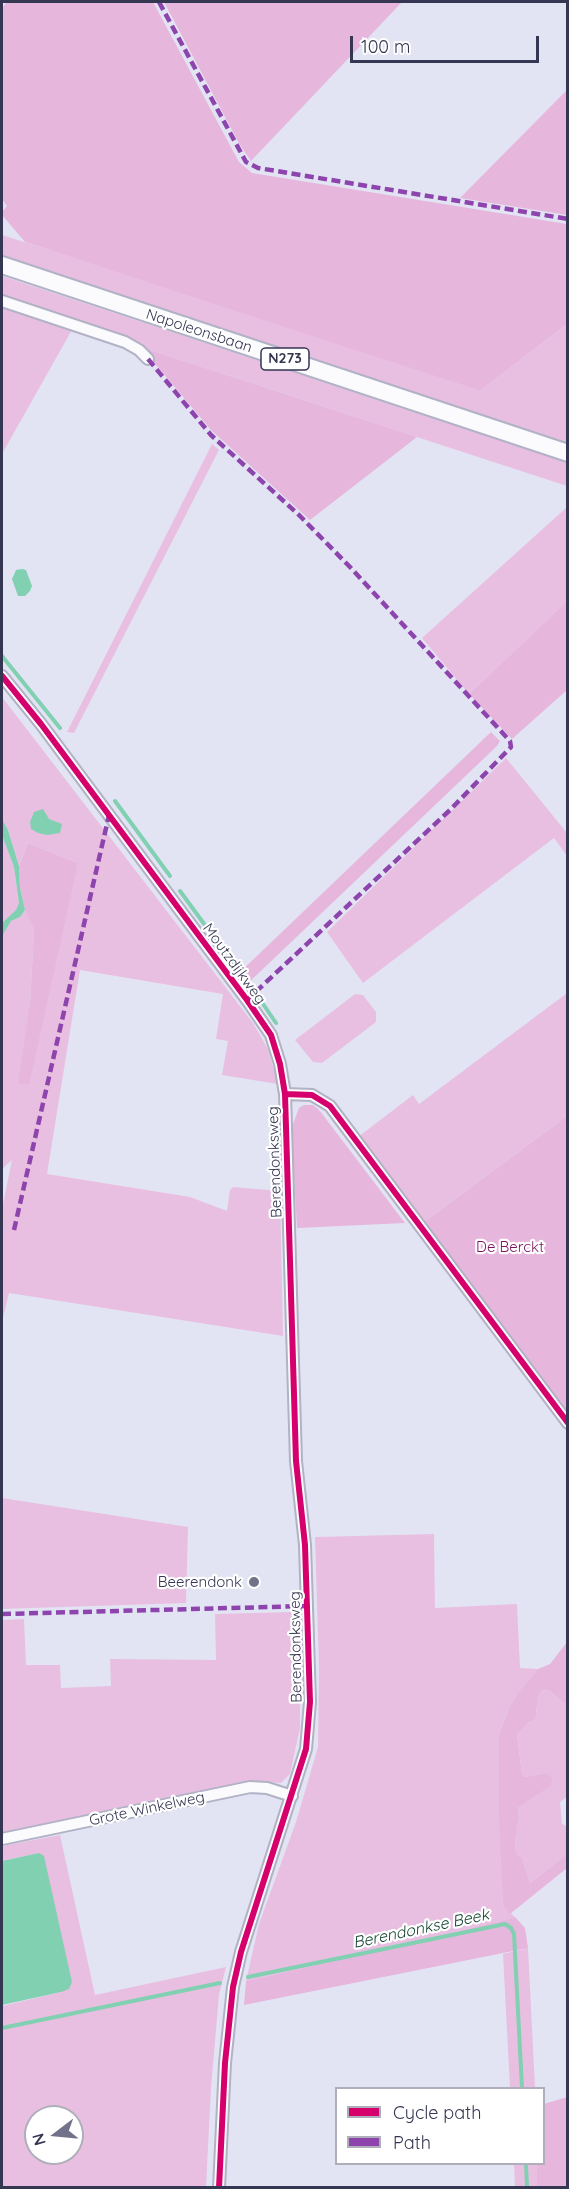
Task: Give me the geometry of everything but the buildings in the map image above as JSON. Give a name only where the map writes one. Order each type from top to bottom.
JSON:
[{"type":"main road","name":"Napoleonsbaan","points":[[2,266],[567,453]]},
{"type":"street","points":[[2,301],[125,342],[139,350],[148,359]]},
{"type":"street","name":"Moutzdijkweg","points":[[2,676],[54,742],[271,1035],[280,1064],[285,1094]]},
{"type":"street","points":[[285,1094],[312,1095],[330,1106],[567,1423]]},
{"type":"street","name":"Berendonksweg","points":[[219,2187],[225,2063],[233,1988],[241,1952],[306,1749],[310,1702],[305,1545],[296,1461],[285,1094]]},
{"type":"street","name":"Grote Winkelweg","points":[[2,1839],[250,1787],[267,1788],[292,1796]]},
{"type":"shaded area","points":[[2,235],[480,391],[567,324],[567,447],[2,260]]},
{"type":"shaded area","points":[[2,276],[567,462],[567,486],[141,347],[2,299]]},
{"type":"shaded area","points":[[2,304],[73,328],[2,454]]},
{"type":"shaded area","points":[[212,444],[219,450],[74,733],[67,732]]},
{"type":"shaded area","points":[[567,507],[567,601],[469,694],[422,638]]},
{"type":"shaded area","points":[[16,570],[26,570],[32,586],[25,596],[18,596],[12,579]]},
{"type":"shaded area","points":[[2,697],[253,1023],[268,1049],[278,1084],[222,1075],[228,1041],[216,1039],[223,994],[80,970],[47,1174],[190,1197],[227,1211],[230,1190],[233,1187],[280,1191],[283,1336],[9,1293],[2,1322],[2,1209],[12,1160],[2,1169],[2,936],[11,921],[20,917],[25,910],[34,930],[30,1004],[78,863],[28,843],[19,866],[8,830],[2,819]]},
{"type":"shaded area","points":[[506,758],[567,833],[567,856],[554,838],[363,983],[327,932]]},
{"type":"shaded area","points":[[43,809],[49,819],[62,824],[60,833],[47,835],[31,829],[30,822],[34,812]]},
{"type":"shaded area","points":[[2,819],[8,830],[19,866],[20,888],[25,910],[20,917],[11,921],[2,936],[2,923],[16,910],[19,903],[14,867],[2,835]]},
{"type":"shaded area","points":[[2,835],[14,867],[19,903],[17,910],[2,923]]},
{"type":"shaded area","points":[[567,993],[567,1116],[423,1223],[358,1137],[413,1095],[419,1104]]},
{"type":"shaded area","points":[[355,994],[363,995],[376,1012],[376,1022],[322,1063],[313,1062],[295,1040]]},
{"type":"shaded area","points":[[2,1498],[188,1527],[186,1603],[2,1609]]},
{"type":"shaded area","points":[[434,1534],[435,1608],[517,1604],[520,1668],[538,1669],[519,1691],[509,1708],[499,1734],[503,1906],[515,1917],[246,1981],[259,1924],[296,1822],[318,1747],[319,1668],[315,1537]]},
{"type":"shaded area","points":[[294,1612],[300,1617],[300,1728],[290,1774],[281,1783],[250,1781],[2,1835],[2,1620],[24,1619],[26,1665],[60,1665],[61,1688],[111,1686],[110,1659],[216,1660],[215,1614]]},
{"type":"shaded area","points":[[542,1690],[550,1691],[567,1706],[567,1797],[560,1802],[562,1824],[567,1826],[567,1854],[530,1883],[522,1858],[516,1852],[518,1808],[550,1787],[545,1773],[525,1777],[522,1773],[517,1735],[531,1722],[536,1713]]},
{"type":"shaded area","points":[[60,1835],[95,1995],[226,1967],[219,1995],[206,2187],[2,2187],[2,2006],[61,1992],[39,1853],[2,1861],[2,1846]]},
{"type":"shaded area","points":[[39,1853],[44,1856],[72,1982],[69,1989],[61,1992],[2,2005],[2,1861]]},
{"type":"shaded area","points":[[528,1948],[535,2087],[510,2087],[503,1954]]},
{"type":"shaded area","points":[[514,2165],[537,2165],[537,2187],[515,2187]]},
{"type":"green space","points":[[7,2],[153,2],[239,162],[252,173],[567,224],[567,324],[480,391],[25,242],[2,215],[7,206],[2,199],[2,8]]},
{"type":"green space","points":[[164,2],[402,2],[251,161],[240,145]]},
{"type":"green space","points":[[567,90],[567,215],[460,198],[562,95]]},
{"type":"green space","points":[[141,347],[417,437],[310,520],[211,430]]},
{"type":"green space","points":[[567,601],[567,690],[512,739],[469,694]]},
{"type":"green space","points":[[491,732],[500,741],[497,746],[244,987],[236,976]]},
{"type":"green space","points":[[28,843],[78,863],[29,1085],[18,1083],[30,1004],[34,930],[25,910],[20,888],[19,866]]},
{"type":"green space","points":[[304,1105],[313,1105],[320,1111],[405,1223],[297,1228],[292,1140],[293,1124],[299,1108]]},
{"type":"green space","name":"De Berckt","points":[[567,1116],[567,1412],[423,1223]]},
{"type":"green space","points":[[567,1642],[567,1706],[550,1691],[542,1690],[535,1719],[517,1735],[522,1773],[525,1777],[545,1773],[553,1778],[550,1787],[518,1808],[519,1818],[515,1841],[516,1852],[522,1858],[530,1883],[567,1854],[567,1868],[510,1914],[503,1906],[499,1815],[499,1734],[509,1708],[519,1691],[538,1669],[550,1664]]},
{"type":"green space","points":[[515,1917],[525,1928],[528,1948],[244,2005],[246,1981]]},
{"type":"green space","points":[[567,2097],[567,2187],[537,2187],[537,2165],[545,2165],[545,2104]]},
{"type":"waterway","points":[[2,656],[60,728]]},
{"type":"waterway","points":[[115,801],[170,876]]},
{"type":"waterway","points":[[180,891],[240,973]]},
{"type":"waterway","points":[[259,998],[276,1023]]},
{"type":"waterway","name":"Berendonkse Beek","points":[[248,1977],[505,1924],[514,1934],[522,2087]]},
{"type":"waterway","name":"Berendonkse Beek","points":[[2,2028],[220,1983]]},
{"type":"waterway","name":"Berendonkse Beek","points":[[526,2165],[527,2188]]},
{"type":"marked path","points":[[159,2],[246,162],[258,168],[568,219]]},
{"type":"marked path","points":[[148,359],[211,435],[299,515],[350,567],[510,741],[511,747],[450,810],[247,1000]]},
{"type":"marked path","points":[[14,1230],[109,815]]},
{"type":"marked path","points":[[2,1614],[308,1606]]},
{"type":"cycle path","points":[[2,676],[41,724],[271,1035],[280,1064],[285,1094],[296,1461],[305,1545],[310,1702],[306,1749],[241,1952],[233,1987],[225,2063],[219,2188]]},
{"type":"cycle path","points":[[285,1094],[312,1095],[330,1106],[568,1423]]},
{"type":"place","name":"Beerendonk","points":[[254,1582]]}]
